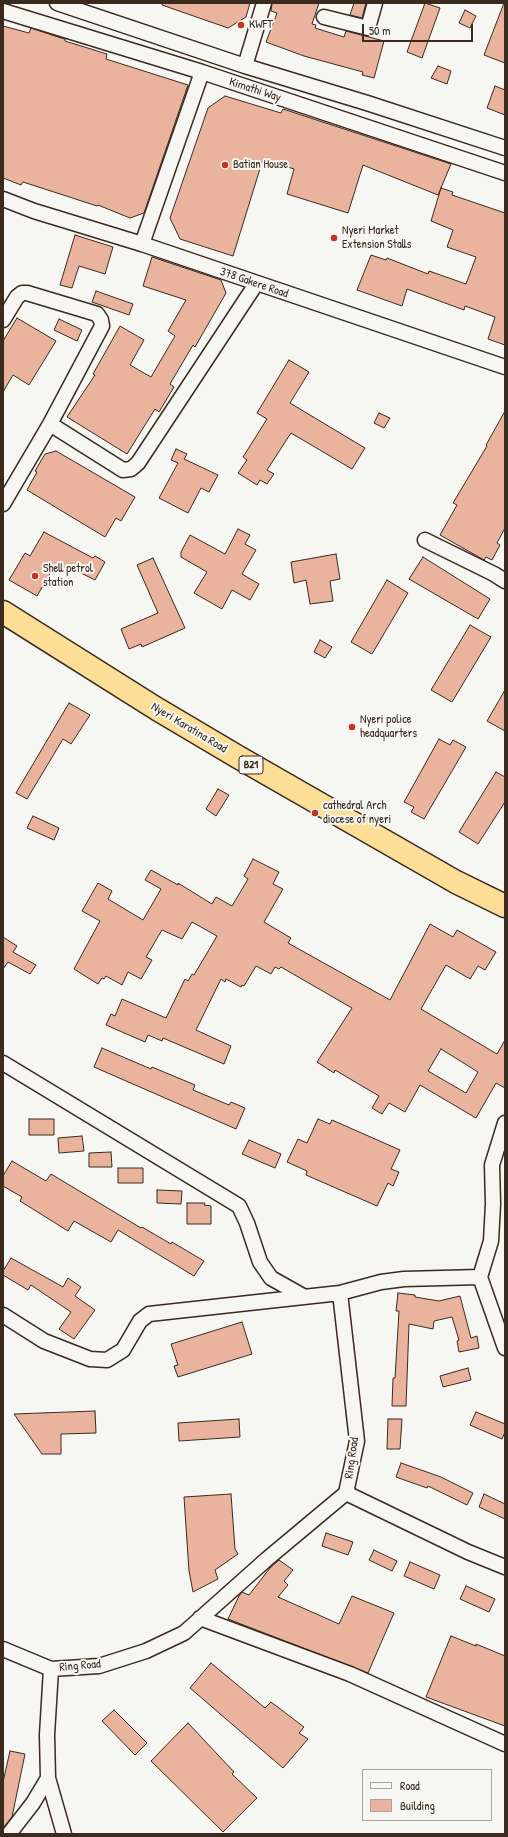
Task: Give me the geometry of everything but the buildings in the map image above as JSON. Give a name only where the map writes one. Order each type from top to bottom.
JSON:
[{"type":"highway","name":"Nyeri Karatina Road","points":[[3,612],[238,757],[456,882],[505,906]]},
{"type":"street","name":"Kimathi Way","points":[[57,3],[245,66],[367,102],[505,148]]},
{"type":"street","points":[[245,66],[264,3]]},
{"type":"street","points":[[324,17],[368,28],[375,3]]},
{"type":"street","name":"Kimathi Way","points":[[3,11],[202,72],[505,173]]},
{"type":"street","points":[[142,244],[202,72]]},
{"type":"street","name":"378 Gakere Road","points":[[3,199],[34,211],[142,244],[256,284],[505,367]]},
{"type":"street","points":[[50,424],[123,470],[131,469],[138,463],[256,284]]},
{"type":"street","points":[[3,320],[17,297],[27,293],[97,314],[101,320],[102,326],[50,424],[3,504]]},
{"type":"street","points":[[425,540],[494,574],[505,581]]},
{"type":"street","points":[[3,1062],[239,1206],[247,1223],[260,1262],[271,1278],[303,1296]]},
{"type":"street","points":[[505,1123],[492,1165],[499,1206],[491,1241],[480,1277],[505,1348]]},
{"type":"street","points":[[3,1315],[44,1341],[90,1359],[107,1360],[123,1350],[140,1322],[149,1314],[340,1293],[380,1282],[404,1279],[480,1277]]},
{"type":"street","name":"Ring Road","points":[[3,1649],[51,1668],[100,1666],[146,1651],[184,1633],[346,1493],[357,1441],[340,1293]]},
{"type":"street","points":[[346,1493],[468,1552],[505,1567]]},
{"type":"street","points":[[200,1618],[350,1674],[505,1744]]},
{"type":"street","points":[[51,1668],[47,1735],[48,1778],[64,1834]]},
{"type":"street","points":[[9,1834],[29,1809],[48,1778]]},
{"type":"place","name":"KWFT","points":[[241,25]]},
{"type":"place","name":"Batian House","points":[[225,165]]},
{"type":"place","name":"Nyeri Market Extension Stalls","points":[[334,238]]},
{"type":"place","name":"Shell petrol station","points":[[35,576]]},
{"type":"place","name":"Nyeri police headquarters","points":[[352,727]]},
{"type":"place","name":"cathedral Arch diocese of nyeri","points":[[315,813]]}]
